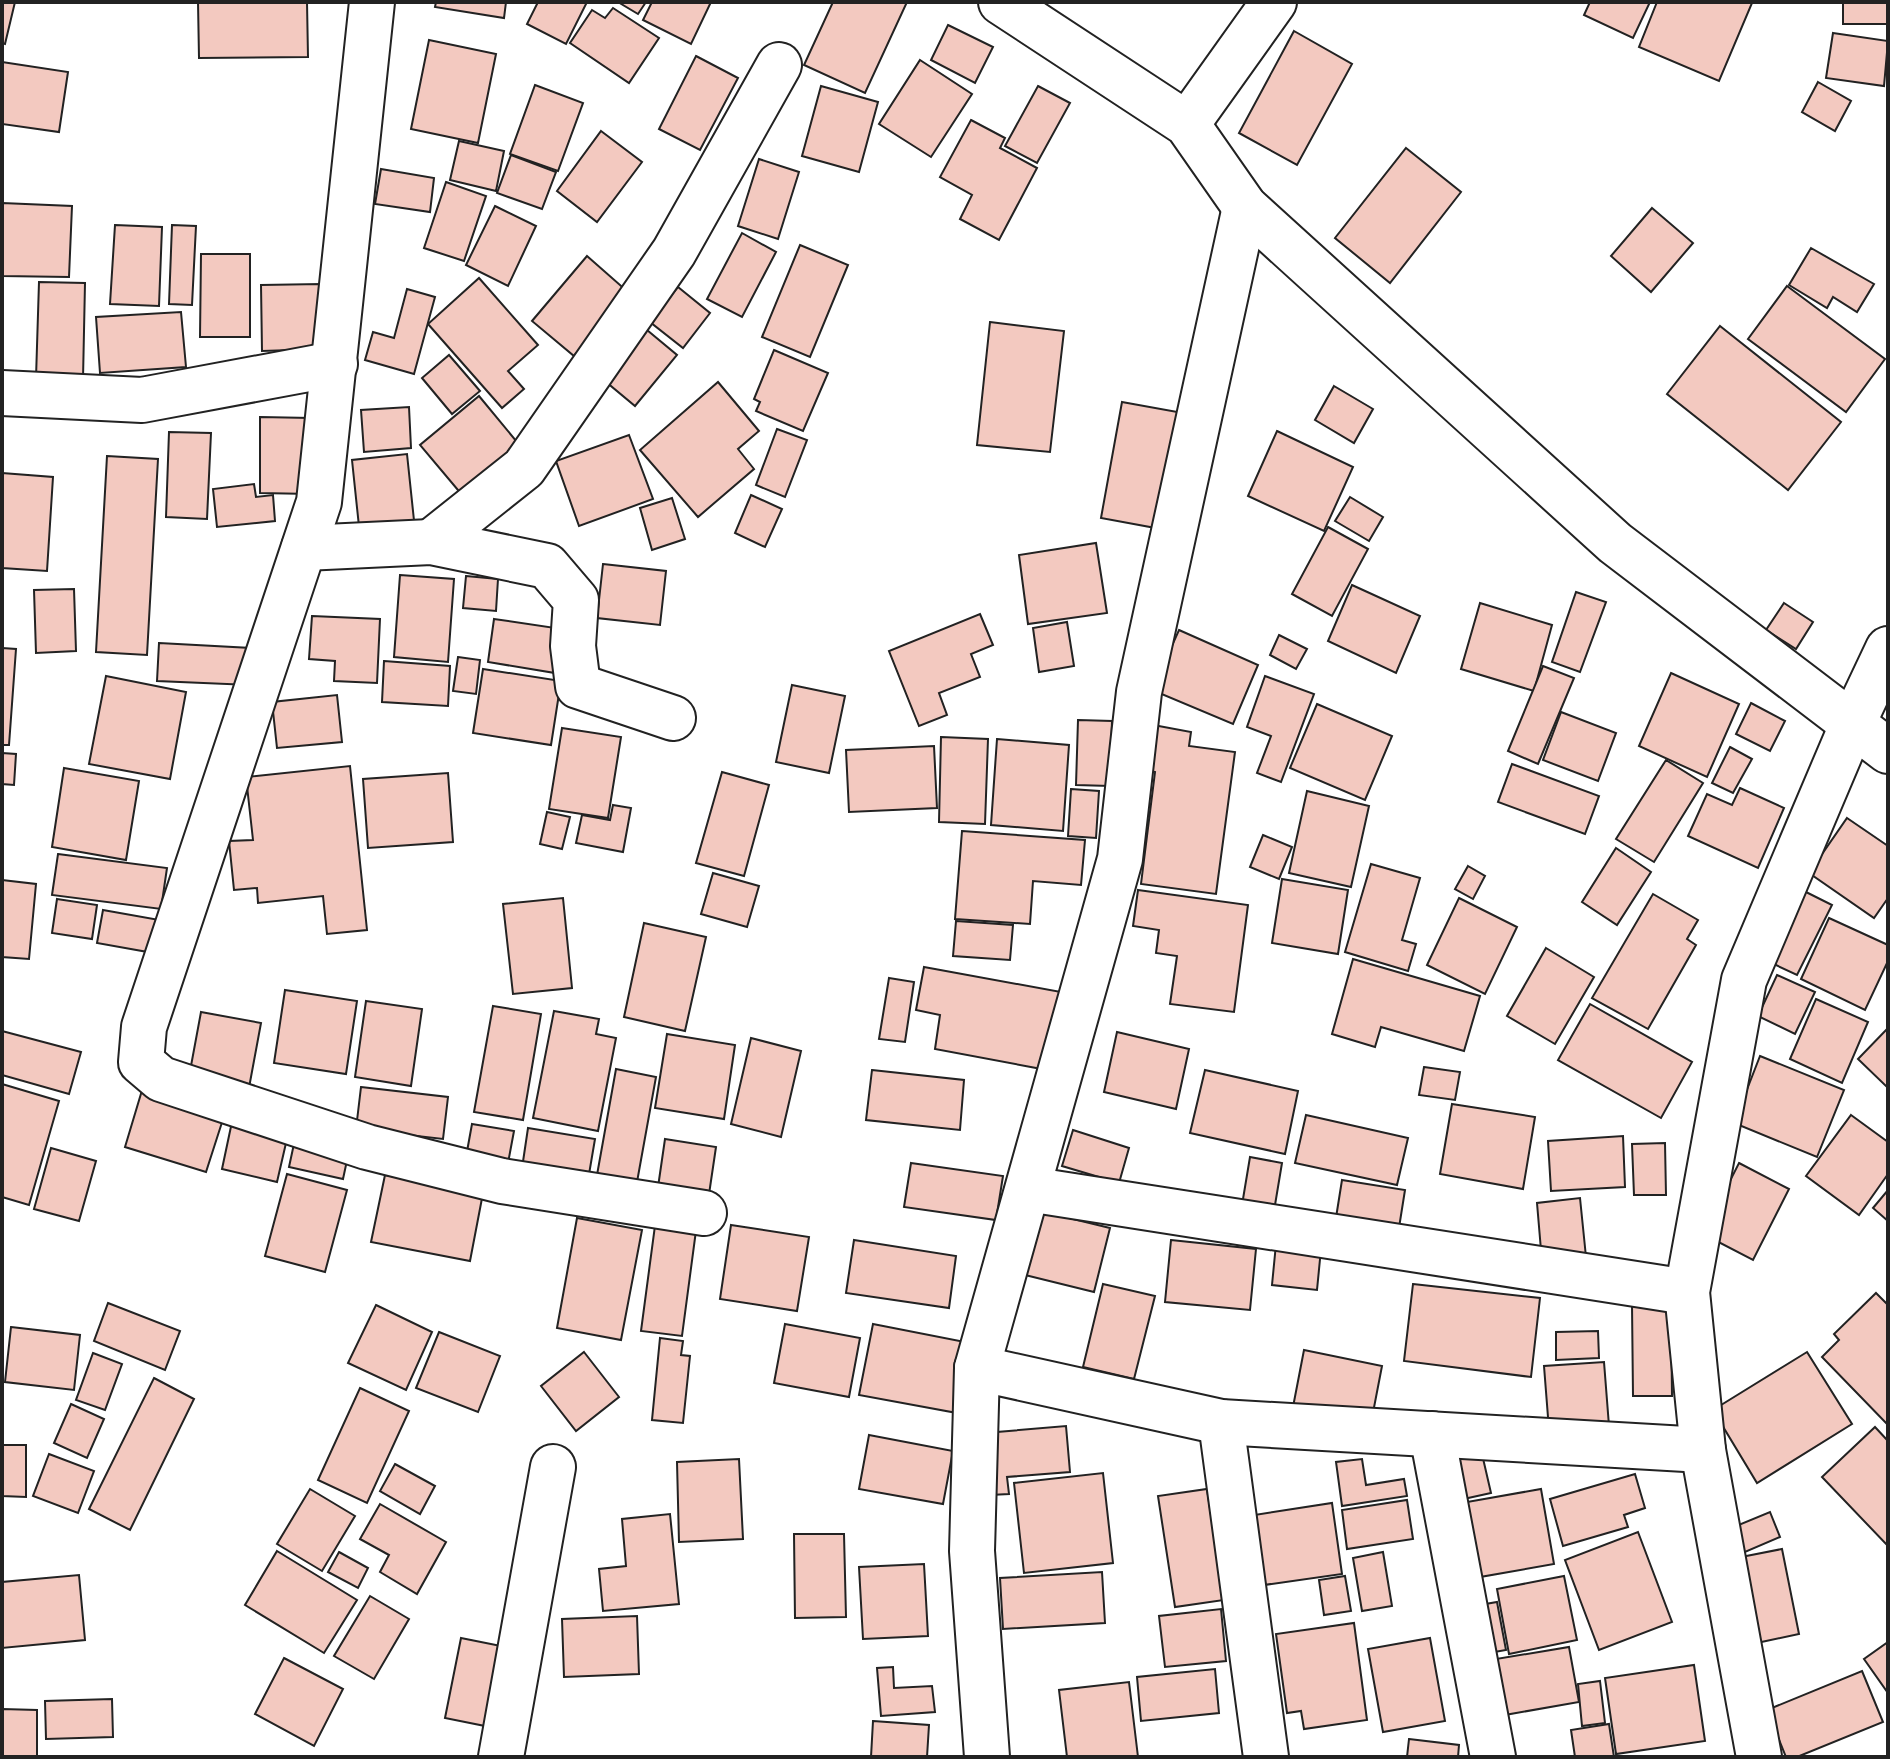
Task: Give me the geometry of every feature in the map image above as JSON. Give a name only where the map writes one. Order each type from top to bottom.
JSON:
[{"type":"street","points":[[372,2],[319,502],[144,1027],[141,1062],[161,1079],[367,1147],[502,1181],[704,1213]]},
{"type":"street","points":[[1001,2],[1187,124],[1245,207],[1615,543],[1888,751]]},
{"type":"street","points":[[1187,124],[1274,2]]},
{"type":"street","points":[[431,542],[524,468],[674,252],[779,65]]},
{"type":"street","points":[[987,1757],[972,1551],[977,1368],[1120,859],[1139,692],[1245,207]]},
{"type":"street","points":[[2,393],[142,400],[335,364]]},
{"type":"street","points":[[304,548],[431,542],[547,566],[576,600],[573,646],[578,686],[673,718]]},
{"type":"street","points":[[1759,1757],[1703,1450],[1687,1292],[1744,980],[1853,723],[1888,649]]},
{"type":"street","points":[[1028,1189],[1687,1292]]},
{"type":"street","points":[[977,1368],[1221,1422],[1703,1450]]},
{"type":"street","points":[[1221,1422],[1266,1757]]},
{"type":"street","points":[[1432,1434],[1493,1757]]},
{"type":"street","points":[[501,1757],[553,1467]]},
{"type":"building","points":[[2,2],[15,2],[5,44],[2,43]]},
{"type":"building","points":[[198,2],[307,2],[308,57],[199,58]]},
{"type":"building","points":[[436,2],[506,2],[504,18],[435,7]]},
{"type":"building","points":[[538,2],[587,2],[566,44],[527,24]]},
{"type":"building","points":[[618,2],[646,2],[638,14]]},
{"type":"building","points":[[652,2],[711,2],[691,44],[643,20]]},
{"type":"building","points":[[833,2],[907,2],[865,93],[804,65]]},
{"type":"building","points":[[1590,2],[1650,2],[1633,38],[1584,15]]},
{"type":"building","points":[[1657,2],[1752,3],[1719,81],[1639,47]]},
{"type":"building","points":[[1843,2],[1888,2],[1888,24],[1843,24]]},
{"type":"building","points":[[613,8],[659,38],[629,83],[570,43],[592,10],[605,18]]},
{"type":"building","points":[[948,25],[993,47],[975,83],[931,60]]},
{"type":"building","points":[[1294,31],[1352,64],[1297,165],[1239,133]]},
{"type":"building","points":[[1833,33],[1888,41],[1884,86],[1826,78]]},
{"type":"building","points":[[429,40],[496,54],[478,143],[411,129]]},
{"type":"building","points":[[696,56],[738,78],[700,150],[659,129]]},
{"type":"building","points":[[920,60],[972,94],[931,157],[879,124]]},
{"type":"building","points":[[2,62],[68,72],[59,132],[2,124]]},
{"type":"building","points":[[1818,82],[1851,101],[1835,131],[1802,112]]},
{"type":"building","points":[[535,85],[583,103],[558,171],[510,154]]},
{"type":"building","points":[[821,86],[878,102],[859,172],[802,156]]},
{"type":"building","points":[[1038,86],[1070,103],[1037,163],[1005,146]]},
{"type":"building","points":[[971,120],[1005,138],[1000,148],[1037,168],[999,240],[960,219],[972,195],[940,177]]},
{"type":"building","points":[[601,131],[642,162],[597,222],[557,191]]},
{"type":"building","points":[[459,141],[504,151],[496,191],[450,180]]},
{"type":"building","points":[[1406,148],[1461,192],[1390,283],[1335,238]]},
{"type":"building","points":[[511,155],[556,172],[542,209],[497,193]]},
{"type":"building","points":[[759,159],[799,172],[778,239],[738,226]]},
{"type":"building","points":[[381,169],[434,178],[430,212],[375,204]]},
{"type":"building","points":[[446,182],[486,196],[464,261],[424,248]]},
{"type":"building","points":[[2,203],[72,206],[69,277],[2,276]]},
{"type":"building","points":[[495,206],[536,226],[508,286],[466,265]]},
{"type":"building","points":[[1652,208],[1693,243],[1651,292],[1611,256]]},
{"type":"building","points":[[115,225],[162,227],[159,306],[110,304]]},
{"type":"building","points":[[172,225],[196,226],[192,305],[169,304]]},
{"type":"building","points":[[742,233],[776,252],[742,317],[707,299]]},
{"type":"building","points":[[800,245],[848,265],[810,357],[762,337]]},
{"type":"building","points":[[1811,248],[1874,284],[1857,312],[1833,297],[1827,308],[1789,285]]},
{"type":"building","points":[[201,254],[250,254],[250,337],[200,337]]},
{"type":"building","points":[[587,256],[628,292],[574,356],[532,321]]},
{"type":"building","points":[[479,278],[538,345],[508,371],[524,389],[502,408],[428,324]]},
{"type":"building","points":[[39,282],[85,283],[83,379],[36,378]]},
{"type":"building","points":[[321,284],[322,349],[262,351],[261,285]]},
{"type":"building","points":[[1787,286],[1885,359],[1846,412],[1748,339]]},
{"type":"building","points":[[678,287],[710,313],[683,348],[650,322]]},
{"type":"building","points":[[407,289],[435,297],[414,374],[365,360],[373,332],[394,338]]},
{"type":"building","points":[[181,312],[186,367],[100,373],[96,317]]},
{"type":"building","points":[[990,322],[1064,331],[1050,452],[977,445]]},
{"type":"building","points":[[1720,326],[1841,422],[1788,490],[1667,394]]},
{"type":"building","points":[[647,330],[677,355],[635,406],[605,381]]},
{"type":"building","points":[[774,350],[828,373],[803,431],[756,411],[760,402],[754,399]]},
{"type":"building","points":[[449,355],[480,391],[452,414],[422,378]]},
{"type":"building","points":[[718,382],[759,431],[738,449],[754,469],[698,517],[640,450]]},
{"type":"building","points":[[1334,386],[1373,409],[1354,443],[1315,420]]},
{"type":"building","points":[[479,396],[522,448],[463,496],[420,445]]},
{"type":"building","points":[[1122,402],[1183,413],[1161,529],[1101,518]]},
{"type":"building","points":[[409,407],[411,448],[364,452],[361,410]]},
{"type":"building","points":[[260,417],[311,418],[311,494],[260,493]]},
{"type":"building","points":[[777,429],[807,440],[785,497],[756,485]]},
{"type":"building","points":[[1277,431],[1353,467],[1324,531],[1248,496]]},
{"type":"building","points":[[169,432],[211,433],[207,519],[166,517]]},
{"type":"building","points":[[629,435],[653,499],[579,526],[556,461]]},
{"type":"building","points":[[407,454],[415,530],[360,536],[352,460]]},
{"type":"building","points":[[107,456],[158,459],[147,655],[96,652]]},
{"type":"building","points":[[2,473],[53,477],[47,571],[2,568]]},
{"type":"building","points":[[254,484],[256,497],[273,495],[275,521],[217,527],[213,489]]},
{"type":"building","points":[[751,495],[782,509],[765,547],[735,533]]},
{"type":"building","points":[[1350,497],[1383,517],[1369,541],[1335,521]]},
{"type":"building","points":[[672,498],[685,539],[652,550],[640,508]]},
{"type":"building","points":[[1328,527],[1368,549],[1332,616],[1292,594]]},
{"type":"building","points":[[1096,543],[1107,613],[1028,624],[1019,555]]},
{"type":"building","points":[[603,564],[666,571],[660,625],[597,618]]},
{"type":"building","points":[[400,575],[454,579],[448,662],[394,657]]},
{"type":"building","points":[[466,576],[498,579],[496,611],[463,608]]},
{"type":"building","points":[[1352,585],[1420,616],[1396,673],[1328,641]]},
{"type":"building","points":[[74,589],[76,651],[36,653],[34,590]]},
{"type":"building","points":[[1576,592],[1606,602],[1580,672],[1552,662]]},
{"type":"building","points":[[1480,603],[1552,625],[1534,691],[1461,669]]},
{"type":"building","points":[[1784,603],[1813,622],[1796,649],[1766,630]]},
{"type":"building","points":[[980,614],[993,645],[971,654],[980,677],[939,693],[947,715],[919,726],[889,651]]},
{"type":"building","points":[[312,616],[380,619],[377,683],[334,681],[335,661],[309,659]]},
{"type":"building","points":[[494,619],[562,629],[555,673],[488,662]]},
{"type":"building","points":[[1067,622],[1074,666],[1039,672],[1033,628]]},
{"type":"building","points":[[1179,630],[1258,665],[1233,724],[1152,690]]},
{"type":"building","points":[[1279,635],[1307,649],[1296,669],[1270,655]]},
{"type":"building","points":[[159,643],[251,648],[250,685],[157,681]]},
{"type":"building","points":[[2,648],[16,649],[9,745],[2,745]]},
{"type":"building","points":[[458,657],[480,660],[476,694],[453,691]]},
{"type":"building","points":[[384,661],[450,666],[448,706],[382,702]]},
{"type":"building","points":[[1543,666],[1574,678],[1538,764],[1508,751]]},
{"type":"building","points":[[483,669],[561,681],[551,745],[473,733]]},
{"type":"building","points":[[1671,673],[1739,704],[1707,777],[1639,746]]},
{"type":"building","points":[[106,676],[186,692],[170,779],[89,764]]},
{"type":"building","points":[[1265,676],[1314,694],[1281,782],[1257,773],[1271,736],[1247,727]]},
{"type":"building","points":[[792,685],[845,696],[829,773],[776,762]]},
{"type":"building","points":[[337,695],[342,742],[277,748],[272,702]]},
{"type":"building","points":[[1751,703],[1785,721],[1770,751],[1736,734]]},
{"type":"building","points":[[1317,704],[1392,736],[1365,800],[1290,768]]},
{"type":"building","points":[[1561,712],[1616,733],[1598,781],[1543,760]]},
{"type":"building","points":[[1078,720],[1112,721],[1110,786],[1076,785]]},
{"type":"building","points":[[1148,724],[1191,732],[1189,746],[1235,752],[1216,894],[1141,884],[1155,772],[1140,769]]},
{"type":"building","points":[[562,728],[621,737],[608,818],[549,809]]},
{"type":"building","points":[[941,737],[988,739],[985,824],[939,822]]},
{"type":"building","points":[[997,739],[1069,745],[1063,831],[991,825]]},
{"type":"building","points":[[934,746],[937,808],[849,812],[846,750]]},
{"type":"building","points":[[1730,747],[1752,759],[1733,793],[1712,783]]},
{"type":"building","points":[[2,753],[16,754],[14,785],[2,784]]},
{"type":"building","points":[[1666,760],[1703,783],[1654,862],[1616,839]]},
{"type":"building","points":[[1512,764],[1599,796],[1585,834],[1498,802]]},
{"type":"building","points":[[350,766],[367,930],[327,934],[323,896],[258,903],[257,888],[234,890],[229,841],[253,840],[246,777]]},
{"type":"building","points":[[64,768],[139,781],[126,860],[52,847]]},
{"type":"building","points":[[722,772],[769,785],[744,876],[696,863]]},
{"type":"building","points":[[448,773],[453,842],[368,848],[363,779]]},
{"type":"building","points":[[1740,788],[1784,808],[1758,868],[1688,836],[1707,794],[1732,805]]},
{"type":"building","points":[[1071,789],[1099,791],[1096,838],[1068,836]]},
{"type":"building","points":[[1307,791],[1369,806],[1351,887],[1289,873]]},
{"type":"building","points":[[613,805],[631,808],[623,852],[576,843],[582,815],[610,820]]},
{"type":"building","points":[[547,812],[570,817],[562,849],[540,844]]},
{"type":"building","points":[[1847,818],[1888,846],[1888,898],[1874,918],[1809,873]]},
{"type":"building","points":[[962,831],[1085,840],[1081,885],[1033,881],[1030,924],[955,919]]},
{"type":"building","points":[[1263,835],[1292,847],[1279,879],[1250,867]]},
{"type":"building","points":[[1616,848],[1651,872],[1617,925],[1582,902]]},
{"type":"building","points":[[58,854],[167,868],[161,909],[52,895]]},
{"type":"building","points":[[1371,864],[1420,878],[1402,940],[1416,944],[1408,971],[1345,952]]},
{"type":"building","points":[[1468,866],[1485,876],[1473,899],[1455,889]]},
{"type":"building","points":[[713,873],[759,886],[747,927],[701,914]]},
{"type":"building","points":[[1282,879],[1348,890],[1338,954],[1272,943]]},
{"type":"building","points":[[2,880],[36,884],[29,959],[2,957]]},
{"type":"building","points":[[1796,887],[1832,905],[1797,975],[1761,958]]},
{"type":"building","points":[[1138,890],[1248,905],[1234,1012],[1170,1004],[1177,956],[1156,953],[1159,930],[1133,926]]},
{"type":"building","points":[[1653,894],[1698,920],[1687,939],[1696,945],[1648,1029],[1592,998]]},
{"type":"building","points":[[563,898],[572,988],[513,994],[503,904]]},
{"type":"building","points":[[1459,898],[1517,927],[1485,994],[1427,965]]},
{"type":"building","points":[[57,899],[97,905],[92,939],[52,933]]},
{"type":"building","points":[[103,910],[165,921],[159,954],[97,943]]},
{"type":"building","points":[[1829,918],[1888,945],[1888,961],[1865,1010],[1801,979]]},
{"type":"building","points":[[956,921],[1013,925],[1010,960],[953,956]]},
{"type":"building","points":[[644,923],[706,937],[685,1031],[624,1017]]},
{"type":"building","points":[[1546,948],[1594,977],[1555,1044],[1507,1016]]},
{"type":"building","points":[[1353,959],[1480,996],[1464,1051],[1381,1027],[1375,1047],[1332,1034]]},
{"type":"building","points":[[924,967],[1061,992],[1047,1070],[935,1049],[940,1015],[916,1010]]},
{"type":"building","points":[[1777,975],[1815,992],[1795,1034],[1758,1016]]},
{"type":"building","points":[[889,978],[914,982],[905,1042],[879,1039]]},
{"type":"building","points":[[285,990],[357,1001],[346,1074],[274,1063]]},
{"type":"building","points":[[1816,999],[1868,1022],[1842,1083],[1790,1059]]},
{"type":"building","points":[[366,1001],[422,1009],[411,1086],[355,1077]]},
{"type":"building","points":[[1590,1004],[1692,1062],[1661,1118],[1558,1060]]},
{"type":"building","points":[[493,1006],[541,1014],[523,1120],[474,1112]]},
{"type":"building","points":[[554,1011],[599,1019],[596,1034],[616,1038],[598,1131],[533,1118]]},
{"type":"building","points":[[201,1012],[261,1023],[248,1093],[188,1082]]},
{"type":"building","points":[[1888,1028],[1888,1088],[1858,1059]]},
{"type":"building","points":[[2,1031],[81,1052],[69,1094],[2,1075]]},
{"type":"building","points":[[1117,1032],[1189,1049],[1176,1109],[1104,1092]]},
{"type":"building","points":[[667,1034],[735,1045],[724,1119],[655,1108]]},
{"type":"building","points":[[751,1038],[801,1051],[781,1137],[731,1124]]},
{"type":"building","points":[[1760,1056],[1844,1090],[1817,1157],[1734,1123]]},
{"type":"building","points":[[1424,1067],[1460,1072],[1455,1100],[1419,1095]]},
{"type":"building","points":[[616,1069],[656,1077],[637,1182],[597,1175]]},
{"type":"building","points":[[872,1070],[964,1080],[960,1130],[866,1120]]},
{"type":"building","points":[[1205,1070],[1298,1091],[1285,1154],[1190,1133]]},
{"type":"building","points":[[2,1084],[59,1101],[29,1205],[2,1197]]},
{"type":"building","points":[[143,1087],[225,1113],[206,1172],[125,1147]]},
{"type":"building","points":[[361,1087],[448,1097],[443,1139],[356,1129]]},
{"type":"building","points":[[1452,1104],[1535,1117],[1523,1189],[1440,1174]]},
{"type":"building","points":[[1306,1115],[1408,1138],[1397,1185],[1295,1163]]},
{"type":"building","points":[[1851,1115],[1888,1142],[1888,1174],[1859,1215],[1806,1176]]},
{"type":"building","points":[[233,1117],[289,1130],[277,1182],[222,1169]]},
{"type":"building","points":[[472,1124],[514,1131],[508,1163],[466,1157]]},
{"type":"building","points":[[528,1128],[595,1139],[587,1186],[521,1175]]},
{"type":"building","points":[[1073,1130],[1129,1148],[1119,1183],[1062,1166]]},
{"type":"building","points":[[1623,1136],[1625,1187],[1551,1191],[1548,1141]]},
{"type":"building","points":[[295,1139],[349,1151],[343,1179],[289,1167]]},
{"type":"building","points":[[665,1139],[716,1147],[708,1201],[657,1194]]},
{"type":"building","points":[[1665,1143],[1666,1195],[1634,1195],[1632,1144]]},
{"type":"building","points":[[51,1148],[96,1161],[79,1221],[34,1209]]},
{"type":"building","points":[[1250,1157],[1282,1163],[1273,1217],[1241,1211]]},
{"type":"building","points":[[911,1163],[1003,1176],[996,1220],[904,1207]]},
{"type":"building","points":[[1739,1163],[1789,1189],[1753,1260],[1703,1234]]},
{"type":"building","points":[[287,1174],[347,1190],[325,1272],[265,1256]]},
{"type":"building","points":[[385,1175],[483,1193],[470,1261],[371,1242]]},
{"type":"building","points":[[1342,1180],[1405,1190],[1398,1234],[1335,1224]]},
{"type":"building","points":[[1888,1190],[1888,1221],[1873,1208]]},
{"type":"building","points":[[1580,1198],[1586,1257],[1542,1262],[1537,1203]]},
{"type":"building","points":[[1036,1210],[1110,1228],[1094,1292],[1021,1274]]},
{"type":"building","points":[[577,1218],[642,1230],[621,1340],[557,1328]]},
{"type":"building","points":[[656,1218],[697,1223],[682,1336],[641,1331]]},
{"type":"building","points":[[731,1225],[809,1237],[797,1311],[720,1299]]},
{"type":"building","points":[[854,1240],[956,1256],[949,1308],[846,1293]]},
{"type":"building","points":[[1171,1240],[1256,1249],[1250,1310],[1165,1302]]},
{"type":"building","points":[[1276,1244],[1321,1249],[1317,1290],[1272,1285]]},
{"type":"building","points":[[1103,1284],[1155,1296],[1134,1379],[1083,1367]]},
{"type":"building","points":[[1413,1284],[1540,1298],[1531,1377],[1404,1361]]},
{"type":"building","points":[[1876,1293],[1888,1305],[1888,1425],[1822,1357],[1839,1340],[1834,1334]]},
{"type":"building","points":[[108,1303],[180,1331],[165,1370],[94,1341]]},
{"type":"building","points":[[376,1305],[432,1332],[406,1390],[348,1363]]},
{"type":"building","points":[[1632,1305],[1671,1306],[1672,1396],[1633,1396]]},
{"type":"building","points":[[785,1324],[860,1338],[849,1397],[774,1383]]},
{"type":"building","points":[[873,1324],[970,1343],[957,1413],[859,1395]]},
{"type":"building","points":[[11,1327],[80,1335],[74,1390],[5,1382]]},
{"type":"building","points":[[1598,1331],[1599,1358],[1556,1360],[1556,1332]]},
{"type":"building","points":[[439,1332],[500,1356],[478,1412],[416,1388]]},
{"type":"building","points":[[660,1338],[683,1341],[681,1355],[690,1356],[683,1423],[652,1420]]},
{"type":"building","points":[[1304,1350],[1382,1366],[1371,1423],[1293,1407]]},
{"type":"building","points":[[584,1352],[619,1397],[576,1431],[541,1386]]},
{"type":"building","points":[[1807,1352],[1852,1424],[1757,1483],[1713,1410]]},
{"type":"building","points":[[93,1353],[122,1364],[105,1410],[76,1400]]},
{"type":"building","points":[[1604,1362],[1609,1426],[1549,1430],[1544,1366]]},
{"type":"building","points":[[154,1378],[194,1399],[130,1530],[89,1509]]},
{"type":"building","points":[[360,1388],[409,1411],[367,1503],[318,1480]]},
{"type":"building","points":[[71,1404],[104,1419],[87,1458],[54,1443]]},
{"type":"building","points":[[1066,1426],[1070,1472],[1007,1477],[1009,1494],[990,1495],[985,1433]]},
{"type":"building","points":[[1875,1427],[1888,1441],[1888,1546],[1822,1477]]},
{"type":"building","points":[[869,1435],[953,1451],[943,1504],[859,1489]]},
{"type":"building","points":[[2,1445],[26,1445],[26,1497],[2,1496]]},
{"type":"building","points":[[49,1454],[94,1471],[78,1513],[33,1496]]},
{"type":"building","points":[[1482,1454],[1491,1493],[1459,1500],[1450,1461]]},
{"type":"building","points":[[739,1459],[743,1539],[679,1542],[677,1462]]},
{"type":"building","points":[[1362,1459],[1366,1485],[1404,1479],[1407,1496],[1342,1506],[1336,1462]]},
{"type":"building","points":[[395,1464],[435,1486],[420,1514],[380,1491]]},
{"type":"building","points":[[1103,1473],[1113,1563],[1024,1573],[1014,1483]]},
{"type":"building","points":[[1635,1474],[1645,1508],[1624,1515],[1628,1527],[1563,1546],[1550,1499]]},
{"type":"building","points":[[310,1489],[355,1516],[322,1571],[277,1544]]},
{"type":"building","points":[[1207,1489],[1224,1600],[1175,1607],[1158,1496]]},
{"type":"building","points":[[1541,1489],[1554,1564],[1480,1577],[1467,1502]]},
{"type":"building","points":[[1407,1500],[1413,1539],[1347,1549],[1342,1510]]},
{"type":"building","points":[[1332,1503],[1342,1574],[1257,1586],[1248,1516]]},
{"type":"building","points":[[380,1504],[446,1542],[417,1594],[380,1572],[389,1555],[360,1539]]},
{"type":"building","points":[[1770,1512],[1780,1537],[1738,1555],[1729,1529]]},
{"type":"building","points":[[670,1514],[679,1604],[603,1611],[599,1569],[626,1566],[622,1519]]},
{"type":"building","points":[[1638,1532],[1672,1622],[1599,1650],[1565,1560]]},
{"type":"building","points":[[794,1534],[844,1534],[846,1617],[795,1618]]},
{"type":"building","points":[[1782,1549],[1799,1634],[1752,1644],[1736,1558]]},
{"type":"building","points":[[277,1551],[357,1600],[324,1653],[245,1605]]},
{"type":"building","points":[[339,1552],[368,1568],[358,1588],[328,1572]]},
{"type":"building","points":[[1383,1552],[1392,1606],[1362,1611],[1353,1558]]},
{"type":"building","points":[[924,1564],[928,1636],[863,1639],[859,1567]]},
{"type":"building","points":[[1102,1572],[1105,1623],[1003,1629],[1000,1578]]},
{"type":"building","points":[[79,1575],[85,1640],[2,1648],[2,1582]]},
{"type":"building","points":[[1345,1576],[1351,1611],[1324,1615],[1319,1580]]},
{"type":"building","points":[[1564,1576],[1577,1640],[1509,1654],[1497,1589]]},
{"type":"building","points":[[370,1596],[409,1619],[374,1679],[334,1656]]},
{"type":"building","points":[[1497,1602],[1506,1650],[1483,1654],[1474,1606]]},
{"type":"building","points":[[1221,1609],[1226,1661],[1165,1667],[1159,1616]]},
{"type":"building","points":[[637,1616],[639,1674],[564,1677],[562,1619]]},
{"type":"building","points":[[1354,1623],[1367,1720],[1304,1729],[1301,1711],[1287,1713],[1276,1634]]},
{"type":"building","points":[[461,1638],[506,1647],[490,1727],[445,1718]]},
{"type":"building","points":[[1430,1638],[1445,1721],[1383,1732],[1368,1649]]},
{"type":"building","points":[[1888,1642],[1888,1693],[1864,1659]]},
{"type":"building","points":[[1569,1647],[1579,1702],[1499,1716],[1490,1660]]},
{"type":"building","points":[[284,1658],[343,1689],[314,1746],[255,1714]]},
{"type":"building","points":[[1694,1665],[1705,1741],[1616,1754],[1605,1678]]},
{"type":"building","points":[[893,1667],[894,1688],[932,1686],[935,1712],[881,1716],[877,1668]]},
{"type":"building","points":[[1215,1669],[1219,1713],[1141,1721],[1137,1677]]},
{"type":"building","points":[[1862,1671],[1883,1722],[1797,1757],[1786,1757],[1767,1710]]},
{"type":"building","points":[[1600,1681],[1605,1723],[1582,1726],[1578,1684]]},
{"type":"building","points":[[1129,1682],[1138,1757],[1067,1757],[1059,1690]]},
{"type":"building","points":[[112,1699],[113,1737],[46,1739],[45,1701]]},
{"type":"building","points":[[2,1709],[37,1710],[37,1757],[2,1757]]},
{"type":"building","points":[[873,1721],[929,1725],[927,1757],[871,1757]]},
{"type":"building","points":[[1609,1724],[1614,1757],[1575,1757],[1571,1730]]},
{"type":"building","points":[[1409,1739],[1459,1745],[1458,1757],[1407,1757]]}]
